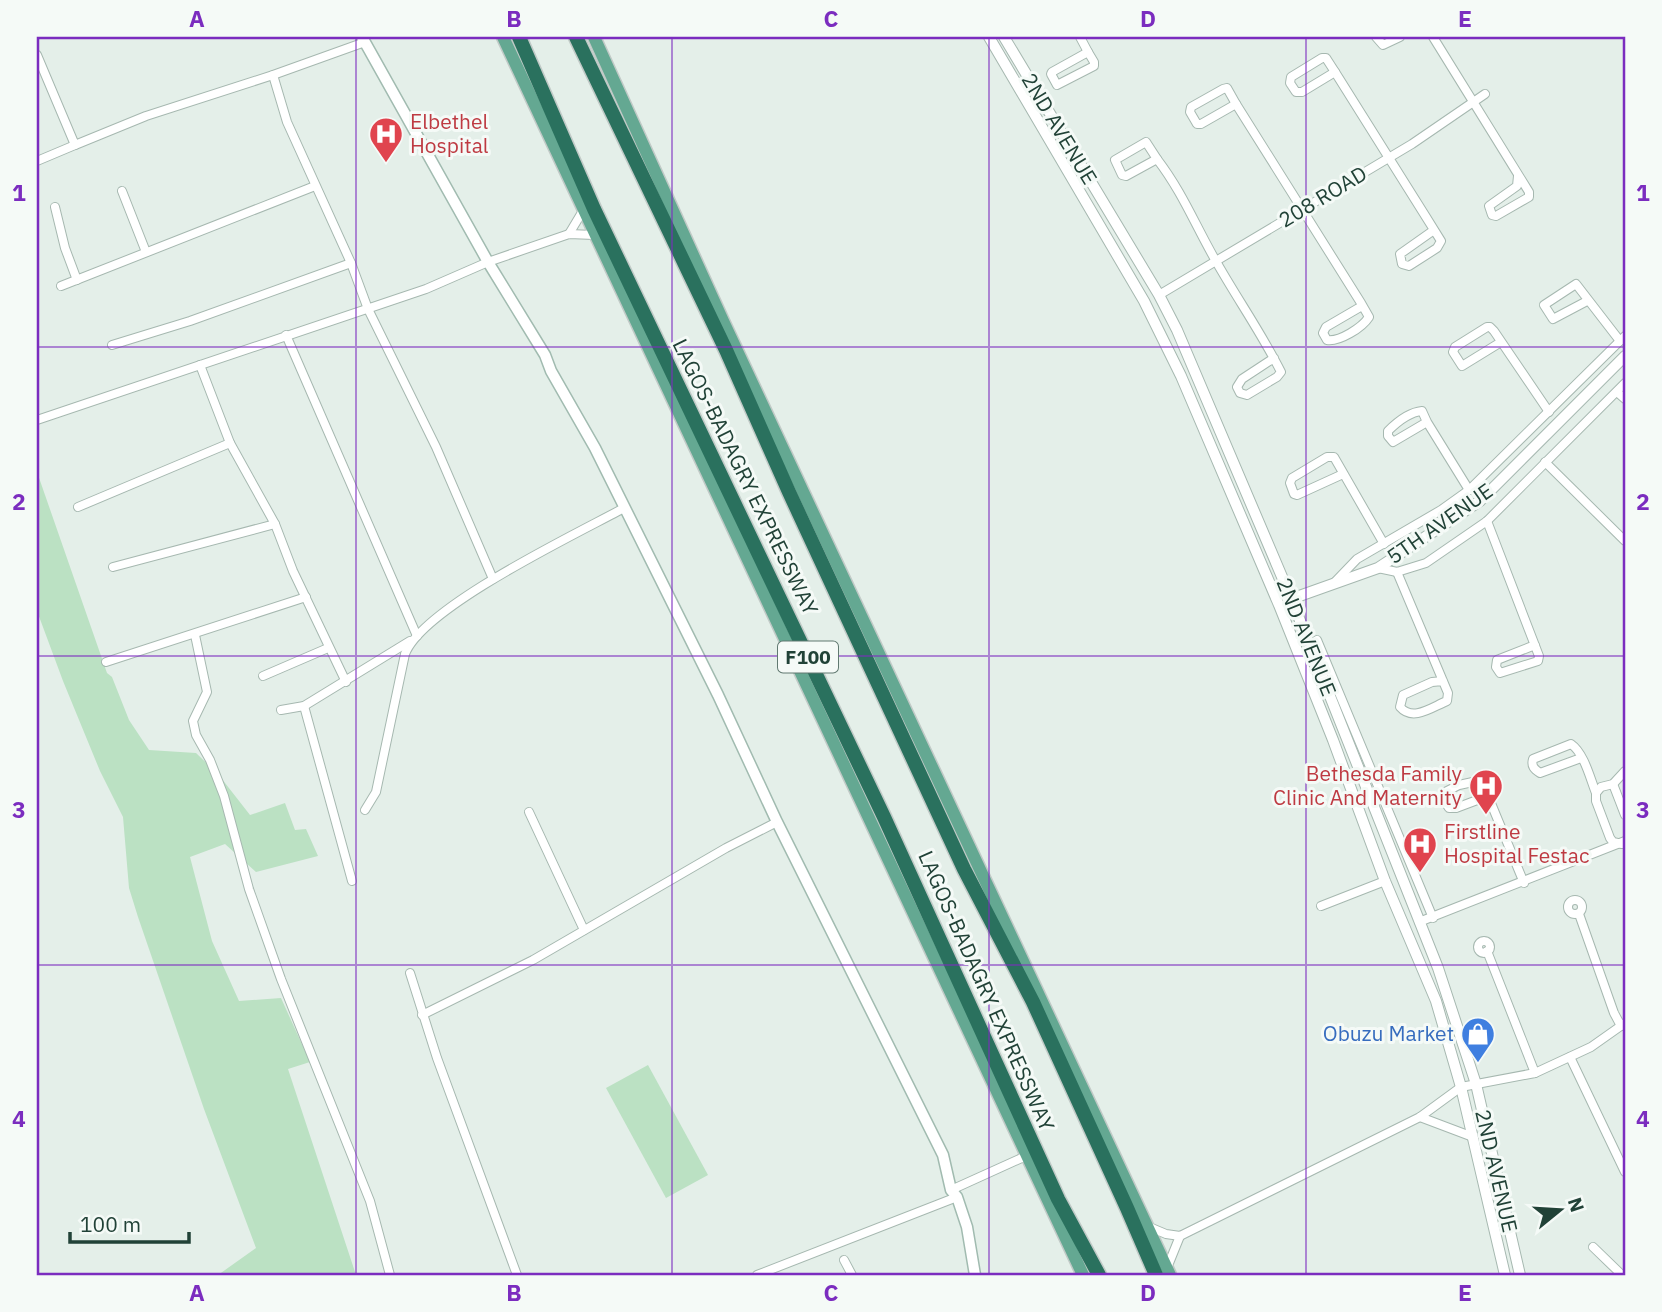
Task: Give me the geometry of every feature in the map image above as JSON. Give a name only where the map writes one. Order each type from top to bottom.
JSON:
[{"type":"highway","name":"LAGOS-BADAGRY EXPRESSWAY","points":[[519,37],[594,209],[884,817],[1058,1199],[1099,1275]]},
{"type":"highway","name":"LAGOS-BADAGRY EXPRESSWAY","points":[[576,37],[726,350],[964,869],[1033,1002],[1128,1208],[1164,1273]]},
{"type":"main road","name":"LAGOS-BADAGRY EXPRESSWAY","points":[[503,37],[1083,1275]]},
{"type":"main road","name":"LAGOS-BADAGRY EXPRESSWAY","points":[[594,37],[723,321],[1147,1226],[1164,1273]]},
{"type":"main road","points":[[360,40],[486,263],[545,355],[719,695],[777,822],[943,1155],[967,1227],[975,1275]]},
{"type":"street","name":"2ND AVENUE","points":[[989,37],[1144,301],[1181,376],[1279,605],[1385,881],[1436,1001],[1461,1087],[1505,1275]]},
{"type":"street","name":"2ND AVENUE","points":[[1004,37],[1159,295],[1206,396],[1291,598],[1442,979],[1476,1084],[1520,1275]]},
{"type":"street","points":[[1080,37],[1094,62],[1094,66],[1059,85],[1056,84],[1052,72],[1088,52]]},
{"type":"street","points":[[1376,37],[1383,45],[1399,37]]},
{"type":"street","points":[[1433,37],[1528,190],[1529,197],[1496,216],[1492,215],[1489,206],[1517,186],[1518,176]]},
{"type":"street","points":[[37,161],[146,116],[273,75],[360,40]]},
{"type":"street","points":[[37,55],[75,145]]},
{"type":"street","points":[[1335,72],[1302,92],[1296,92],[1289,80],[1324,57],[1335,72],[1441,241],[1437,248],[1409,266],[1402,264],[1400,254],[1434,230]]},
{"type":"street","points":[[273,75],[287,122],[351,263],[368,309],[436,447],[493,579]]},
{"type":"street","points":[[1236,104],[1199,125],[1190,112],[1191,107],[1225,88],[1236,104],[1363,306],[1369,317],[1364,324],[1334,341],[1327,340],[1323,333],[1326,327],[1363,306]]},
{"type":"street","name":"208 ROAD","points":[[1159,295],[1389,158],[1485,94]]},
{"type":"street","points":[[1157,159],[1126,176],[1122,175],[1115,163],[1146,142],[1187,203],[1216,261],[1274,358],[1281,372],[1247,395],[1240,393],[1237,387],[1242,379],[1274,358]]},
{"type":"street","points":[[61,286],[315,186]]},
{"type":"street","points":[[122,191],[146,252]]},
{"type":"street","points":[[55,207],[65,248],[78,279]]},
{"type":"street","points":[[569,234],[583,209]]},
{"type":"street","points":[[37,420],[426,289],[486,263],[569,234],[594,235]]},
{"type":"street","points":[[112,345],[351,263]]},
{"type":"street","points":[[1332,585],[1357,559],[1441,510],[1469,490],[1623,339],[1576,284],[1544,304],[1553,319],[1587,300]]},
{"type":"street","points":[[1501,342],[1462,366],[1452,352],[1455,347],[1487,327],[1494,331],[1549,412]]},
{"type":"street","points":[[286,335],[414,638]]},
{"type":"street","name":"5TH AVENUE","points":[[1279,605],[1291,598],[1378,568],[1480,501],[1625,356]]},
{"type":"street","points":[[200,365],[230,443],[275,524],[328,648],[346,682]]},
{"type":"street","points":[[1378,568],[1397,572],[1426,563],[1487,521],[1625,383]]},
{"type":"street","points":[[1617,391],[1625,399]]},
{"type":"street","points":[[1427,422],[1393,442],[1388,436],[1388,431],[1397,422],[1422,411],[1469,490]]},
{"type":"street","points":[[78,507],[230,443]]},
{"type":"street","points":[[1343,474],[1297,495],[1290,483],[1292,478],[1330,456],[1334,457],[1384,544]]},
{"type":"street","points":[[1545,462],[1625,541]]},
{"type":"street","points":[[281,710],[304,706],[346,682],[414,638],[436,618],[493,579],[624,508]]},
{"type":"street","points":[[1487,521],[1539,651],[1538,661],[1500,673],[1496,667],[1497,660],[1535,645]]},
{"type":"street","points":[[113,567],[275,524]]},
{"type":"street","points":[[1397,572],[1443,681],[1448,693],[1447,701],[1417,714],[1411,715],[1403,711],[1400,700],[1403,695],[1432,682],[1443,681]]},
{"type":"street","points":[[106,662],[306,597]]},
{"type":"street","points":[[195,635],[207,692],[193,721],[196,735],[210,760],[224,796],[249,889],[281,979],[370,1201],[390,1275]]},
{"type":"street","points":[[365,810],[376,792],[405,654],[414,638]]},
{"type":"street","points":[[1317,640],[1433,918]]},
{"type":"street","points":[[263,676],[328,648]]},
{"type":"street","points":[[304,706],[352,881]]},
{"type":"street","points":[[1581,758],[1539,773],[1532,763],[1534,759],[1571,744],[1575,746],[1581,758],[1596,793],[1596,801],[1609,838],[1613,842],[1623,842]]},
{"type":"street","points":[[1596,793],[1601,787],[1613,783],[1625,771]]},
{"type":"street","points":[[1488,796],[1456,808],[1449,808],[1443,799],[1445,792],[1473,780],[1482,780],[1487,785],[1488,796],[1524,883]]},
{"type":"street","points":[[1613,783],[1625,816]]},
{"type":"street","points":[[529,812],[584,930]]},
{"type":"street","points":[[422,1015],[512,971],[777,822]]},
{"type":"street","points":[[1419,922],[1623,842]]},
{"type":"street","points":[[1321,906],[1385,881]]},
{"type":"street","points":[[1147,1226],[1166,1234],[1180,1236],[1420,1117],[1461,1087],[1535,1073],[1591,1047],[1623,1024],[1614,1013],[1578,914]]},
{"type":"street","points":[[1487,951],[1535,1073]]},
{"type":"street","points":[[410,973],[422,1015],[517,1275]]},
{"type":"street","points":[[1570,1057],[1625,1172]]},
{"type":"street","points":[[1420,1117],[1473,1137]]},
{"type":"street","points":[[757,1275],[954,1194],[1026,1156]]},
{"type":"street","points":[[1164,1273],[1180,1236]]},
{"type":"street","points":[[1593,1247],[1622,1275]]},
{"type":"street","points":[[844,1260],[852,1275]]},
{"type":"green space","points":[[37,472],[107,673],[112,677],[129,720],[149,750],[196,753],[218,774],[250,815],[285,803],[295,830],[306,829],[318,856],[256,872],[225,844],[190,857],[212,941],[239,1001],[281,998],[310,1062],[288,1069],[356,1275],[218,1275],[256,1248],[204,1109],[129,888],[123,817],[100,771],[37,611]]},
{"type":"green space","points":[[648,1065],[708,1175],[666,1198],[606,1088]]},
{"type":"place","name":"Elbethel Hospital","points":[[386,164]]},
{"type":"place","name":"Bethesda Family Clinic And Maternity","points":[[1486,816]]},
{"type":"place","name":"Firstline Hospital Festac","points":[[1420,874]]},
{"type":"place","name":"Obuzu Market","points":[[1478,1064]]}]
